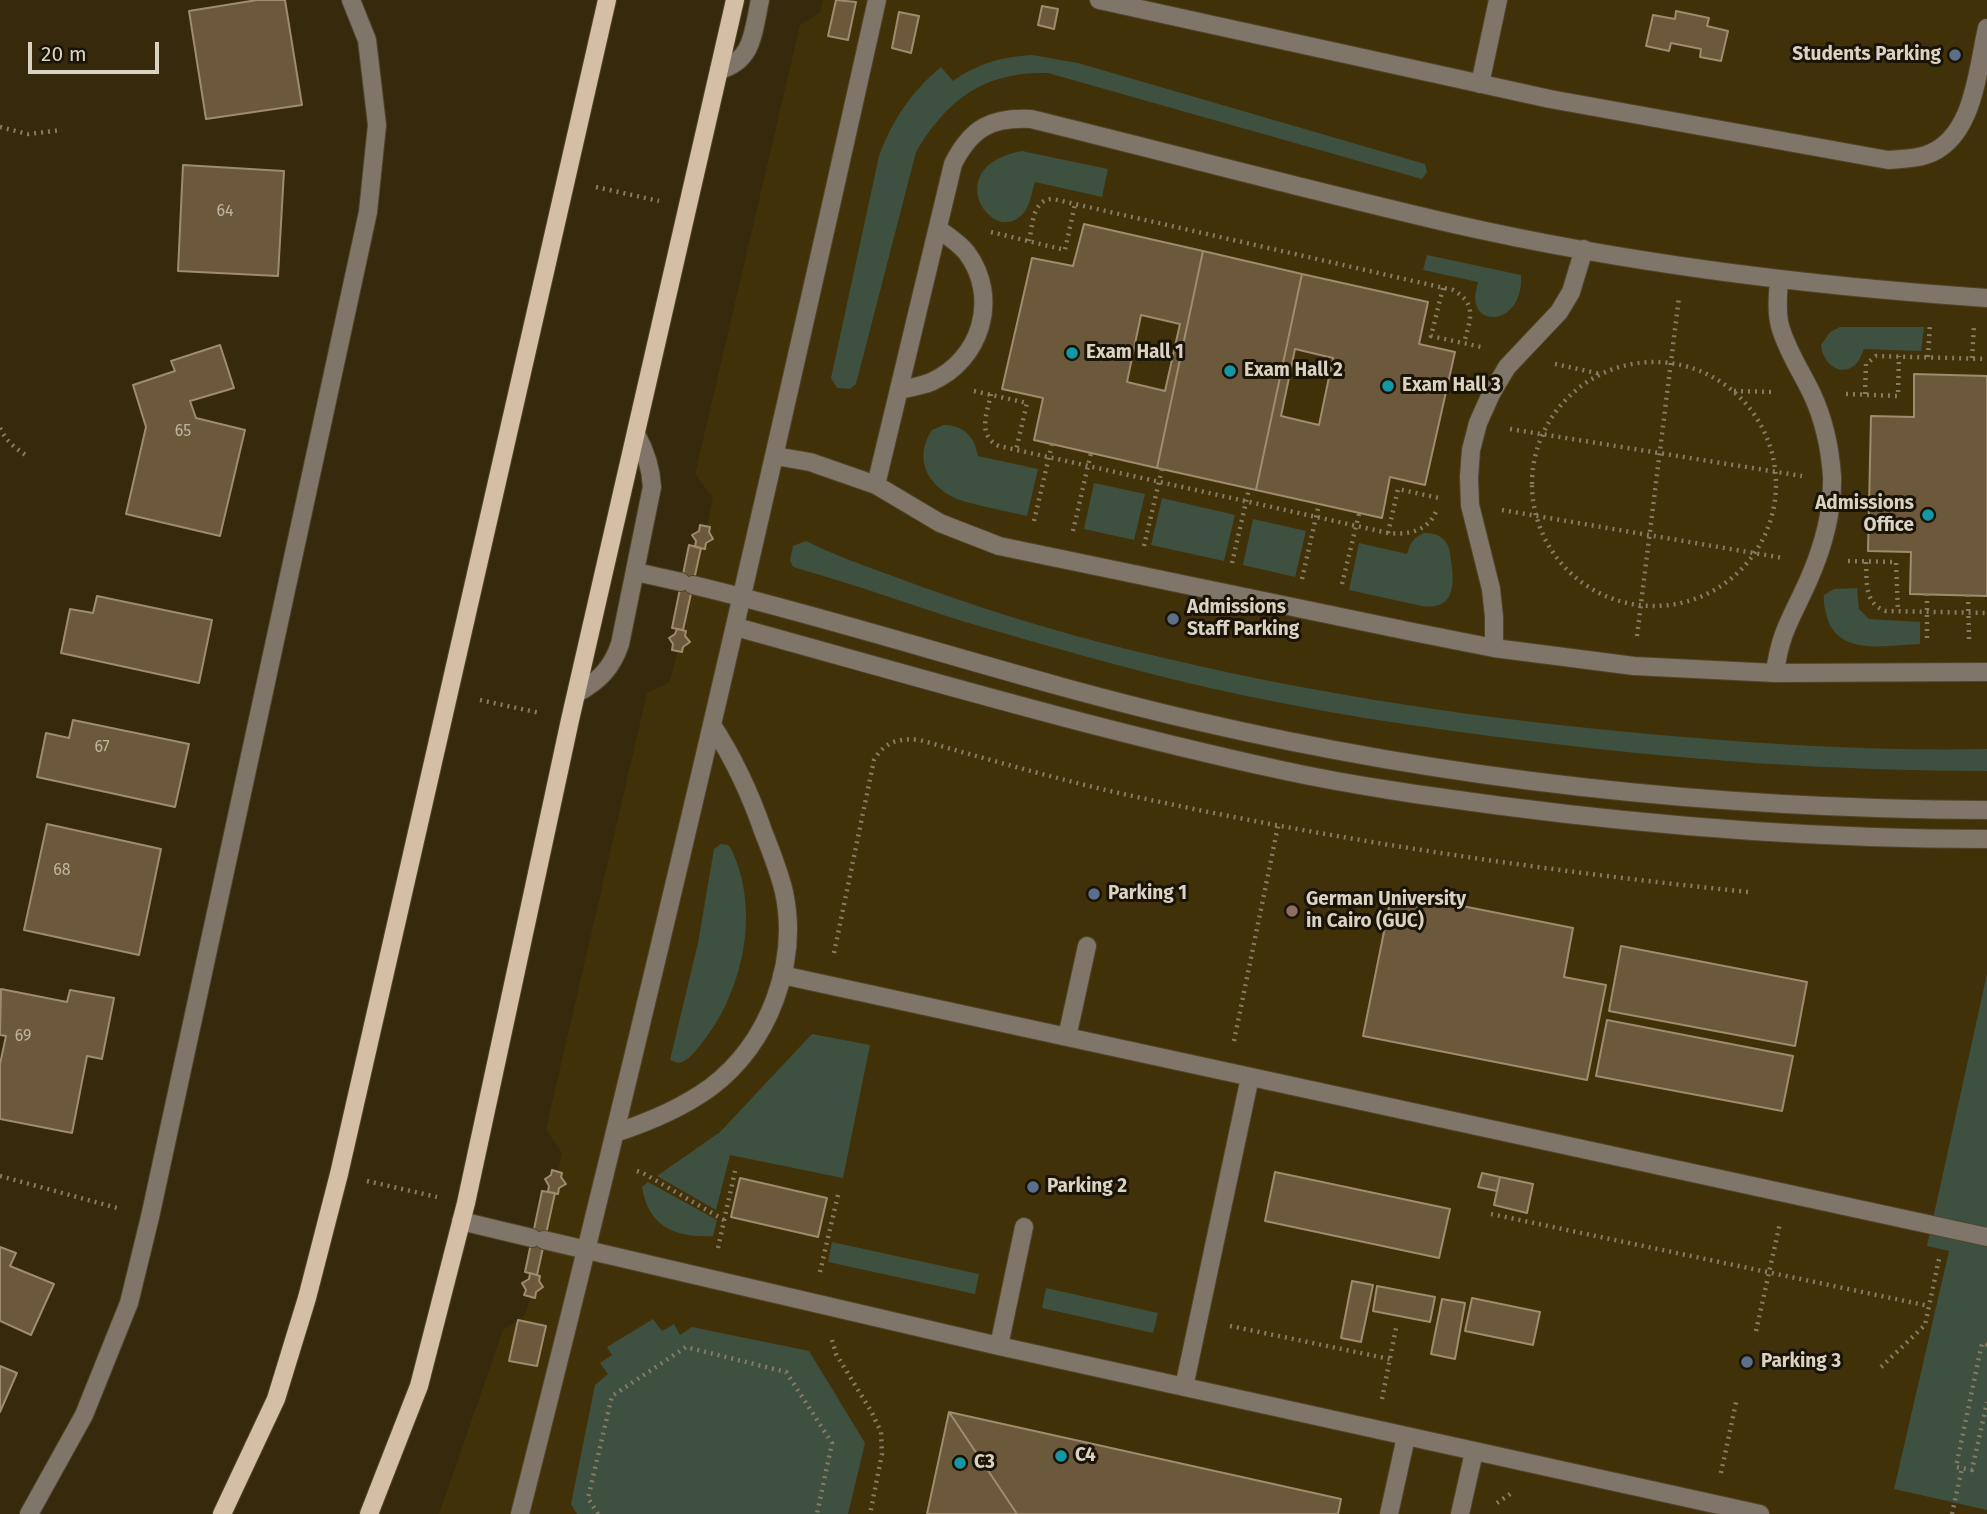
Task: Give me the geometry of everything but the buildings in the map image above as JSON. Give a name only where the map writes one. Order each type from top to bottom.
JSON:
[{"type":"main road","points":[[222,1514],[276,1399],[307,1298],[339,1174],[607,0]]},
{"type":"main road","points":[[369,1514],[418,1386],[464,1212],[570,720],[735,0]]},
{"type":"street","points":[[29,1514],[84,1415],[129,1303],[150,1217],[368,212],[377,125],[367,40],[351,0]]},
{"type":"street","points":[[719,71],[738,63],[745,56],[760,0]]},
{"type":"street","points":[[520,1514],[587,1250],[736,627],[877,0]]},
{"type":"street","points":[[1099,0],[1550,99],[1888,160],[1925,156],[1952,140],[1962,127],[1987,28]]},
{"type":"street","points":[[1480,84],[1498,0]]},
{"type":"street","points":[[876,485],[953,164],[961,147],[975,132],[992,122],[1012,118],[1031,119],[1459,225],[1584,249],[1779,279],[1987,298]]},
{"type":"street","points":[[899,390],[932,381],[962,359],[974,344],[981,326],[983,288],[977,270],[967,253],[938,229]]},
{"type":"street","points":[[1494,648],[1492,589],[1470,505],[1471,450],[1478,423],[1491,394],[1507,368],[1559,312],[1571,292],[1584,249]]},
{"type":"street","points":[[1775,673],[1777,654],[1788,620],[1817,560],[1825,534],[1831,506],[1832,480],[1830,456],[1820,413],[1785,342],[1777,301],[1779,279]]},
{"type":"street","points":[[577,693],[604,674],[614,660],[636,572],[652,487],[651,469],[636,434]]},
{"type":"street","points":[[775,456],[810,462],[876,485],[907,505],[975,538],[1027,552],[1494,648],[1634,666],[1775,673],[1978,673]]},
{"type":"street","points":[[636,572],[743,597],[1190,720],[1289,742],[1420,765],[1663,795],[1773,805],[1987,810]]},
{"type":"street","points":[[736,627],[1085,724],[1283,770],[1416,794],[1660,825],[1771,834],[1889,839],[1987,839]]},
{"type":"street","points":[[615,1133],[649,1122],[681,1106],[711,1087],[738,1063],[765,1022],[782,975],[787,948],[787,921],[784,893],[777,867],[739,772],[712,725]]},
{"type":"street","points":[[1067,1037],[1087,946]]},
{"type":"street","points":[[782,975],[1987,1237]]},
{"type":"street","points":[[1184,1387],[1250,1077]]},
{"type":"street","points":[[464,1212],[538,1239],[712,1280],[1760,1514]]},
{"type":"street","points":[[999,1346],[1024,1227]]},
{"type":"street","points":[[1389,1514],[1406,1437]]},
{"type":"street","points":[[1460,1514],[1474,1452]]},
{"type":"path","points":[[0,127],[28,134],[62,130]]},
{"type":"path","points":[[565,180],[687,207]]},
{"type":"path","points":[[1029,241],[1040,203],[1053,199],[1453,290],[1468,301],[1471,310],[1464,343]]},
{"type":"path","points":[[990,232],[1065,250],[1076,204]]},
{"type":"path","points":[[1634,666],[1683,265]]},
{"type":"path","points":[[1865,394],[1866,364],[1876,356],[1987,359]]},
{"type":"path","points":[[1647,362],[1671,363],[1693,368],[1714,378],[1747,404],[1766,437],[1776,474],[1774,507],[1770,523],[1755,553],[1729,580],[1697,598],[1660,605],[1642,605],[1606,596],[1576,577],[1562,564],[1537,516],[1533,500],[1533,467],[1549,419],[1572,393],[1601,374],[1623,366],[1647,362]]},
{"type":"path","points":[[932,381],[1027,403],[1016,450]]},
{"type":"path","points":[[991,394],[985,433],[994,443],[1016,450],[1388,533],[1415,532],[1427,525],[1435,514],[1440,498]]},
{"type":"path","points":[[1478,423],[1776,474],[1832,480]]},
{"type":"path","points":[[0,428],[9,442],[27,456]]},
{"type":"path","points":[[1027,552],[1052,444]]},
{"type":"path","points":[[1066,561],[1091,453]]},
{"type":"path","points":[[1137,576],[1162,469]]},
{"type":"path","points":[[1225,594],[1249,489]]},
{"type":"path","points":[[1388,533],[1398,489],[1470,505],[1797,560],[1896,562],[1898,612]]},
{"type":"path","points":[[1295,608],[1319,504]]},
{"type":"path","points":[[1335,616],[1359,513]]},
{"type":"path","points":[[1866,562],[1868,595],[1880,610],[1987,613]]},
{"type":"path","points":[[1927,594],[1927,673]]},
{"type":"path","points":[[1968,595],[1968,612],[1978,673]]},
{"type":"path","points":[[449,693],[570,720]]},
{"type":"path","points":[[827,985],[874,760],[890,743],[904,738],[1108,790],[1278,826],[1571,871],[1748,892]]},
{"type":"path","points":[[1227,1072],[1278,826]]},
{"type":"path","points":[[607,1165],[643,1173],[724,1220]]},
{"type":"path","points":[[712,1280],[735,1171]]},
{"type":"path","points":[[339,1174],[464,1212]]},
{"type":"path","points":[[0,1176],[150,1217]]},
{"type":"path","points":[[1756,1331],[1787,1194]]},
{"type":"path","points":[[813,1303],[838,1195]]},
{"type":"path","points":[[1491,1214],[1929,1306]]},
{"type":"path","points":[[1881,1367],[1925,1325],[1946,1229]]},
{"type":"path","points":[[834,1308],[831,1331],[836,1354],[872,1411],[881,1432],[882,1454],[870,1514]]},
{"type":"path","points":[[1198,1320],[1390,1359]]},
{"type":"path","points":[[1376,1429],[1396,1328]]},
{"type":"path","points":[[1987,1345],[1982,1343],[1956,1466],[1972,1470],[1987,1402]]},
{"type":"path","points":[[598,1514],[588,1498],[612,1396],[685,1348],[786,1372],[832,1443],[817,1514]]},
{"type":"path","points":[[1714,1504],[1737,1398]]},
{"type":"path","points":[[1952,1514],[1962,1468]]},
{"type":"shaded area","name":"German University in Cairo (GUC)","points":[[823,0],[1987,0],[1987,1514],[439,1514],[503,1330],[525,1315],[530,1297],[524,1295],[526,1290],[522,1283],[529,1279],[530,1274],[525,1272],[542,1191],[548,1191],[549,1186],[545,1179],[551,1175],[552,1170],[558,1171],[562,1153],[546,1129],[647,693],[670,682],[677,652],[672,650],[673,644],[669,638],[675,634],[676,629],[672,628],[689,545],[695,546],[696,541],[692,535],[699,531],[700,525],[707,526],[713,498],[695,474],[800,25],[820,13]]},
{"type":"green space","points":[[1032,55],[1078,63],[1425,164],[1427,172],[1422,179],[1048,73],[1005,77],[987,83],[955,103],[928,133],[916,152],[856,384],[850,389],[837,388],[831,378],[879,156],[897,118],[912,96],[941,67],[953,81],[991,62]]},
{"type":"green space","points":[[1022,151],[1108,169],[1102,197],[1035,182],[1027,208],[1015,220],[1002,222],[989,215],[981,204],[977,189],[982,173],[996,160]]},
{"type":"green space","points":[[1427,255],[1521,275],[1520,291],[1515,303],[1500,316],[1483,315],[1475,299],[1478,282],[1423,270]]},
{"type":"green space","points":[[1840,327],[1924,327],[1921,351],[1864,349],[1856,364],[1844,370],[1838,369],[1828,362],[1821,345],[1830,332]]},
{"type":"green space","points":[[944,425],[958,427],[967,433],[978,456],[1038,469],[1027,516],[963,501],[942,490],[934,482],[924,463],[923,453],[932,430]]},
{"type":"green space","points":[[1094,483],[1145,494],[1134,540],[1084,529]]},
{"type":"green space","points":[[1162,498],[1235,515],[1224,561],[1151,545]]},
{"type":"green space","points":[[1253,519],[1306,531],[1295,577],[1243,565]]},
{"type":"green space","points":[[1424,533],[1440,536],[1449,547],[1452,587],[1450,594],[1441,604],[1422,606],[1349,590],[1359,543],[1407,554],[1412,541]]},
{"type":"green space","points":[[806,541],[952,597],[1076,636],[1205,667],[1337,694],[1538,723],[1711,739],[1829,747],[1987,749],[1987,771],[1815,767],[1644,754],[1449,731],[1290,705],[1179,681],[1086,656],[962,621],[793,567],[790,560],[793,546]]},
{"type":"green space","points":[[1857,588],[1859,609],[1869,619],[1920,622],[1920,644],[1866,646],[1842,638],[1833,630],[1827,617],[1824,595],[1834,589]]},
{"type":"green space","points":[[721,844],[728,845],[733,854],[744,891],[745,937],[741,960],[735,983],[715,1025],[692,1055],[678,1063],[670,1060],[698,943],[714,849]]},
{"type":"green space","points":[[1987,974],[1987,1510],[1894,1489],[1949,1251],[1927,1246]]},
{"type":"green space","points":[[812,1034],[870,1045],[843,1178],[730,1155],[716,1210],[657,1176],[720,1132]]},
{"type":"green space","points":[[648,1182],[717,1220],[713,1236],[687,1235],[657,1221],[645,1201],[642,1187]]},
{"type":"green space","points":[[832,1242],[979,1274],[975,1294],[828,1262]]},
{"type":"green space","points":[[1046,1288],[1158,1313],[1153,1333],[1042,1308]]},
{"type":"green space","points":[[653,1319],[662,1331],[674,1324],[680,1335],[692,1327],[809,1351],[865,1443],[848,1514],[577,1514],[571,1504],[595,1385],[608,1374],[600,1363],[612,1355],[607,1347]]},
{"type":"place","name":"Students Parking","points":[[1955,55]]},
{"type":"place","name":"Exam Hall 1","points":[[1072,353]]},
{"type":"place","name":"Exam Hall 2","points":[[1230,371]]},
{"type":"place","name":"Exam Hall 3","points":[[1388,386]]},
{"type":"place","name":"Admissions Office","points":[[1928,515]]},
{"type":"place","name":"Admissions Staff Parking","points":[[1173,619]]},
{"type":"place","name":"Parking 1","points":[[1094,894]]},
{"type":"place","name":"German University in Cairo (GUC)","points":[[1292,911]]},
{"type":"place","name":"Parking 2","points":[[1033,1187]]},
{"type":"place","name":"Parking 3","points":[[1747,1362]]},
{"type":"place","name":"C4","points":[[1061,1456]]},
{"type":"place","name":"C3","points":[[960,1463]]}]
